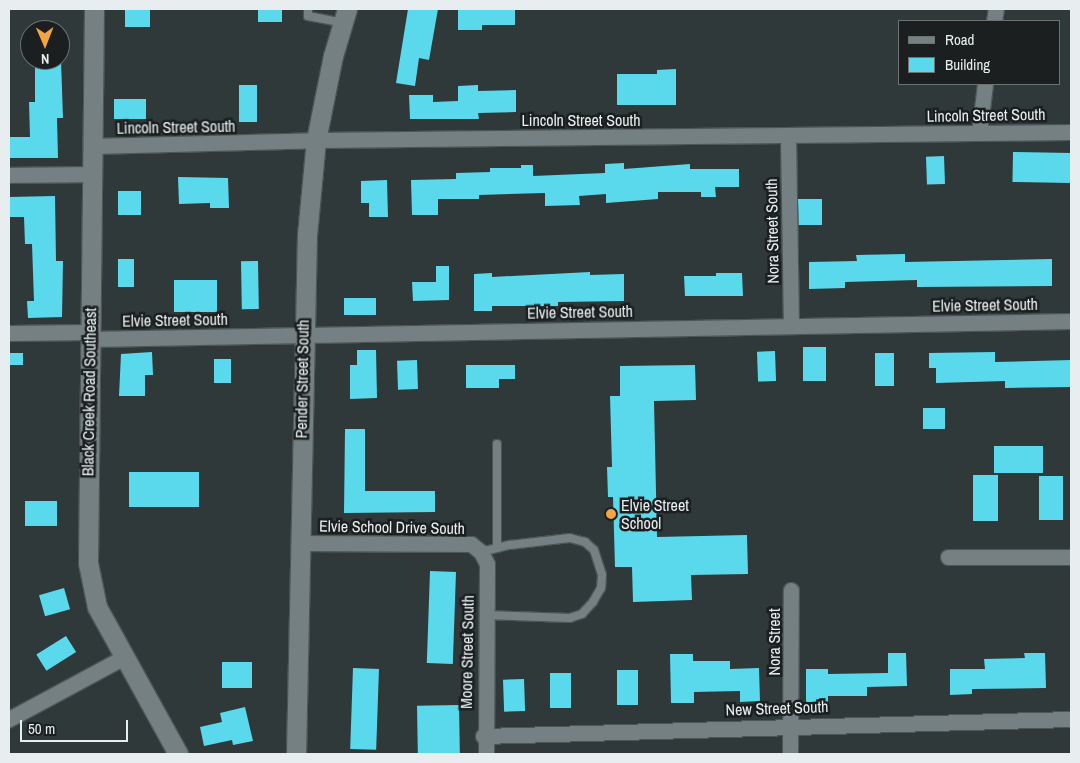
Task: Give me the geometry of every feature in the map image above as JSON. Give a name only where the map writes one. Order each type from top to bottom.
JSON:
[{"type":"street","name":"Black Creek Road Southeast","points":[[94,9],[88,563],[98,607],[178,754]]},
{"type":"street","name":"Pender Street South","points":[[296,754],[306,235],[316,140],[345,16]]},
{"type":"street","points":[[979,133],[985,85]]},
{"type":"street","name":"Lincoln Street South","points":[[92,146],[316,140],[1071,132]]},
{"type":"street","name":"Nora Street South","points":[[788,136],[791,326]]},
{"type":"street","points":[[9,175],[92,174]]},
{"type":"street","name":"Elvie Street South","points":[[9,333],[89,336],[303,335],[1071,321]]},
{"type":"street","name":"Elvie School Drive South","points":[[300,543],[471,544],[481,552]]},
{"type":"street","name":"Moore Street South","points":[[481,552],[486,564],[484,736],[486,754]]},
{"type":"street","points":[[948,557],[1071,557]]},
{"type":"street","name":"Nora Street","points":[[791,590],[791,725]]},
{"type":"street","points":[[9,719],[124,657]]},
{"type":"street","name":"New Street South","points":[[484,736],[791,725],[1071,719]]},
{"type":"street","points":[[790,754],[791,725]]},
{"type":"lane","points":[[308,9],[308,16],[345,16]]},
{"type":"lane","points":[[497,548],[498,444]]},
{"type":"lane","points":[[481,552],[570,538],[585,542],[594,550],[599,562],[601,588],[582,614],[570,618],[486,615]]},
{"type":"building","points":[[125,9],[150,9],[150,27],[125,27]]},
{"type":"building","points":[[258,9],[282,9],[282,22],[258,22]]},
{"type":"building","points":[[408,9],[438,9],[429,60],[419,58],[415,86],[396,83]]},
{"type":"building","points":[[458,9],[515,9],[515,25],[482,25],[482,30],[458,30]]},
{"type":"building","points":[[676,69],[676,105],[617,105],[617,74],[657,74],[657,70]]},
{"type":"building","points":[[35,70],[61,70],[63,118],[57,118],[58,158],[10,158],[9,137],[30,137],[29,102],[35,102]]},
{"type":"building","points":[[239,85],[257,85],[257,122],[239,122]]},
{"type":"building","points":[[478,85],[478,91],[516,90],[516,112],[478,113],[479,119],[410,119],[409,95],[433,95],[433,102],[458,101],[458,86]]},
{"type":"building","points":[[114,99],[146,99],[146,119],[114,119]]},
{"type":"building","points":[[1013,152],[1071,153],[1070,183],[1012,182]]},
{"type":"building","points":[[944,156],[945,184],[927,185],[926,157]]},
{"type":"building","points":[[624,163],[624,169],[690,164],[690,169],[739,169],[739,187],[715,187],[716,197],[701,197],[701,192],[658,192],[658,199],[606,203],[606,194],[579,196],[580,205],[545,206],[545,193],[479,195],[479,199],[438,199],[438,215],[412,215],[411,180],[456,179],[456,173],[490,172],[490,168],[521,168],[521,165],[533,165],[533,176],[605,173],[605,164]]},
{"type":"building","points":[[178,177],[228,178],[229,208],[210,208],[210,203],[179,204]]},
{"type":"building","points":[[387,180],[388,217],[369,217],[369,203],[361,203],[361,181]]},
{"type":"building","points":[[118,191],[141,191],[141,215],[118,215]]},
{"type":"building","points":[[55,196],[56,261],[63,261],[62,317],[28,318],[27,301],[34,301],[32,244],[25,244],[24,217],[9,217],[9,197]]},
{"type":"building","points":[[798,199],[822,199],[822,225],[798,225]]},
{"type":"building","points":[[905,254],[905,262],[1052,259],[1052,286],[917,287],[917,280],[845,282],[845,288],[809,289],[809,262],[857,261],[856,255]]},
{"type":"building","points":[[118,259],[134,259],[134,287],[118,287]]},
{"type":"building","points":[[241,261],[258,261],[259,309],[242,309]]},
{"type":"building","points":[[436,266],[449,266],[449,300],[413,301],[412,282],[436,282]]},
{"type":"building","points":[[590,272],[590,275],[624,274],[624,301],[558,302],[558,306],[492,306],[492,311],[474,311],[474,274],[492,273],[492,277]]},
{"type":"building","points":[[716,273],[742,273],[743,296],[685,296],[684,276],[716,276]]},
{"type":"building","points":[[174,280],[217,280],[217,312],[174,312]]},
{"type":"building","points":[[344,298],[376,298],[376,315],[344,315]]},
{"type":"building","points":[[803,347],[826,347],[826,381],[803,381]]},
{"type":"building","points":[[357,350],[376,350],[377,398],[350,399],[350,365],[357,365]]},
{"type":"building","points":[[775,351],[776,381],[758,382],[757,352]]},
{"type":"building","points":[[152,352],[153,375],[145,375],[145,396],[119,396],[121,354]]},
{"type":"building","points":[[995,352],[995,362],[1071,360],[1071,387],[1005,388],[1005,381],[936,383],[936,368],[929,368],[929,353]]},
{"type":"building","points":[[9,353],[23,353],[23,365],[9,365]]},
{"type":"building","points":[[875,353],[894,353],[894,386],[875,386]]},
{"type":"building","points":[[214,359],[231,359],[231,383],[214,383]]},
{"type":"building","points":[[417,360],[418,389],[398,390],[397,361]]},
{"type":"building","points":[[466,365],[515,365],[515,379],[499,379],[499,388],[466,388]]},
{"type":"building","points":[[695,365],[696,400],[654,401],[657,537],[747,535],[748,574],[691,575],[692,600],[633,602],[632,567],[615,567],[613,497],[608,497],[607,467],[612,467],[610,396],[620,396],[620,366]]},
{"type":"building","points":[[923,408],[945,408],[945,429],[923,429]]},
{"type":"building","points":[[345,429],[365,429],[365,491],[435,491],[435,512],[344,513]]},
{"type":"building","points":[[994,446],[1043,446],[1043,473],[994,473]]},
{"type":"building","points":[[129,472],[199,472],[199,507],[129,507]]},
{"type":"building","points":[[973,475],[998,475],[998,521],[973,521]]},
{"type":"building","points":[[1039,476],[1063,476],[1063,520],[1039,520]]},
{"type":"building","points":[[25,501],[57,501],[57,526],[25,526]]},
{"type":"building","points":[[430,571],[456,572],[453,664],[427,663]]},
{"type":"building","points":[[64,588],[70,609],[45,616],[39,595]]},
{"type":"building","points":[[66,636],[76,652],[46,671],[36,655]]},
{"type":"building","points":[[888,653],[906,653],[907,686],[867,687],[867,696],[828,696],[828,702],[806,702],[806,669],[828,669],[828,674],[888,673]]},
{"type":"building","points":[[1024,653],[1045,653],[1046,688],[972,689],[972,694],[950,695],[950,669],[985,669],[984,659],[1025,658]]},
{"type":"building","points":[[670,654],[693,654],[693,661],[730,661],[730,669],[759,668],[760,701],[740,702],[740,691],[694,692],[694,703],[671,703]]},
{"type":"building","points":[[222,662],[252,662],[252,688],[222,688]]},
{"type":"building","points":[[353,668],[379,669],[376,750],[350,749]]},
{"type":"building","points":[[617,670],[638,670],[638,705],[617,705]]},
{"type":"building","points":[[550,673],[571,673],[571,708],[550,708]]},
{"type":"building","points":[[524,679],[525,711],[504,712],[503,680]]},
{"type":"building","points":[[459,705],[460,754],[418,754],[417,706]]},
{"type":"building","points":[[245,707],[253,741],[233,745],[232,740],[204,746],[200,727],[222,722],[220,713]]},
{"type":"place","name":"Elvie Street School","points":[[611,514]]}]
